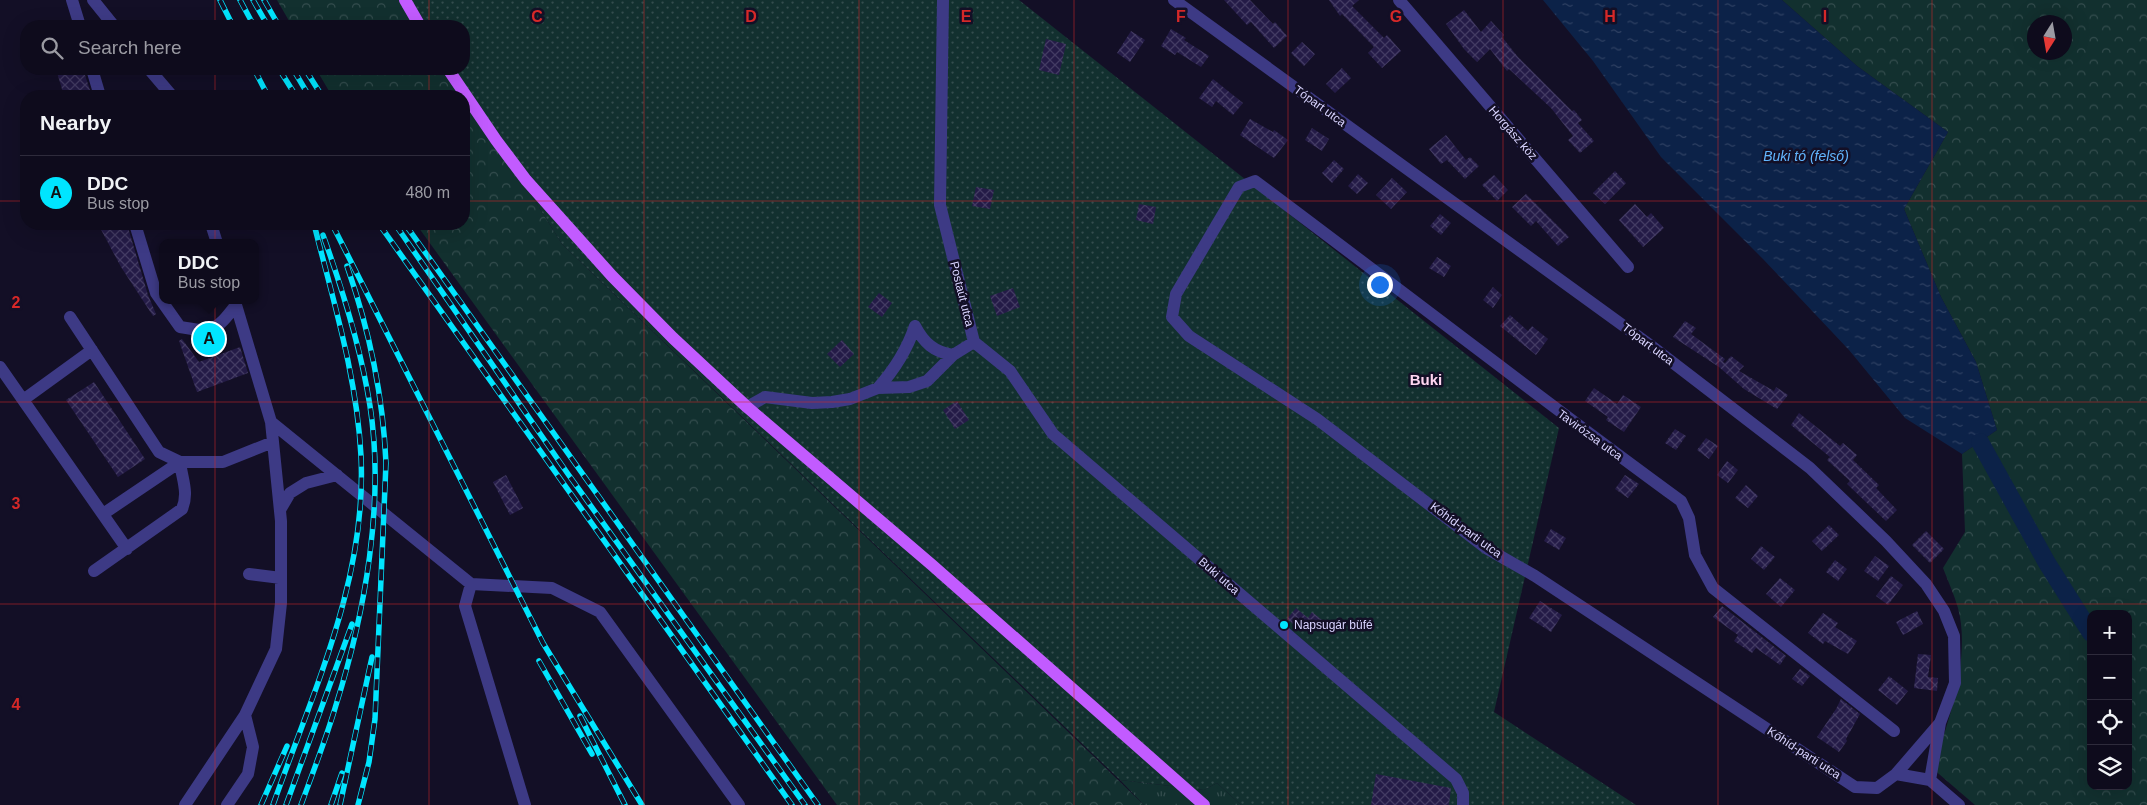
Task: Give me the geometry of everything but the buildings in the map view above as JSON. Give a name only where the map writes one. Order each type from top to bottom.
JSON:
[{"type":"main road","points":[[405,0],[417,20]]},
{"type":"main road","points":[[452,75],[462,90]]},
{"type":"main road","points":[[470,102],[496,140],[537,193],[612,276],[747,408],[932,565],[1204,805]]},
{"type":"street","points":[[72,0],[78,20]]},
{"type":"street","points":[[93,0],[109,20]]},
{"type":"street","name":"Postaút utca","points":[[747,408],[765,397],[812,403],[832,402],[850,399],[878,388],[909,387],[926,380],[953,355],[974,342],[940,205],[943,0]]},
{"type":"street","name":"Tópart utca","points":[[1174,0],[1650,345],[1810,468],[1886,540],[1926,584],[1944,611],[1954,636],[1956,683],[1940,723],[1896,774]]},
{"type":"street","name":"Horgász köz","points":[[1399,0],[1628,267]]},
{"type":"street","points":[[94,75],[98,90]]},
{"type":"street","points":[[155,75],[167,90]]},
{"type":"street","name":"Tavirózsa utca","points":[[1239,187],[1254,181],[1410,297],[1554,408],[1681,501],[1689,518],[1695,555],[1712,588],[1894,731]]},
{"type":"street","name":"Kőhíd-parti utca","points":[[1239,187],[1176,294],[1172,317],[1189,336],[1317,418],[1486,548],[1535,576],[1855,787],[1877,788],[1896,774]]},
{"type":"street","points":[[137,230],[159,294]]},
{"type":"street","points":[[165,304],[180,327],[204,331],[221,324],[234,304]]},
{"type":"street","points":[[184,805],[245,715],[276,648],[281,603],[280,510],[271,422],[236,304]]},
{"type":"street","points":[[70,317],[160,452],[180,462],[223,462],[273,442]]},
{"type":"street","points":[[878,388],[895,368],[908,346],[915,326],[930,348],[953,355]]},
{"type":"street","name":"Buki utca","points":[[974,342],[1010,371],[1053,434],[1456,779],[1463,793],[1463,805]]},
{"type":"street","points":[[23,400],[92,350]]},
{"type":"street","points":[[0,367],[127,549]]},
{"type":"street","points":[[271,422],[471,584],[552,588],[600,612],[739,805]]},
{"type":"street","points":[[103,514],[180,462]]},
{"type":"street","points":[[94,571],[182,509],[186,500],[186,492],[180,462]]},
{"type":"street","points":[[280,510],[290,493],[306,483],[337,475]]},
{"type":"street","points":[[250,574],[281,578]]},
{"type":"street","points":[[471,584],[465,606],[525,805]]},
{"type":"street","points":[[227,805],[248,774],[253,747],[245,715]]},
{"type":"street","points":[[1930,780],[1940,723]]},
{"type":"street","points":[[1896,774],[1930,780],[1959,805]]},
{"type":"green space","points":[[277,0],[408,0],[421,20],[289,20]]},
{"type":"green space","points":[[408,0],[1019,0],[1559,428],[1494,712],[1636,805],[1241,805],[1217,783],[1204,790],[1120,780],[562,244],[470,98],[470,90],[465,90],[456,75],[470,75],[470,20],[421,20]]},
{"type":"green space","points":[[1782,0],[2147,0],[2147,805],[1975,805],[1932,768],[1951,711],[1960,668],[1962,647],[1958,608],[1943,568],[1965,532],[1962,454],[1997,430],[1976,362],[1941,297],[1904,209],[1948,132],[1857,66]]},
{"type":"green space","points":[[320,75],[456,75],[465,90],[328,90]]},
{"type":"green space","points":[[470,98],[562,244],[1144,805],[837,805],[420,230],[470,230]]},
{"type":"green space","points":[[1120,780],[1204,790],[1217,783],[1241,805],[1144,805]]},
{"type":"water","name":"Buki tó (felső)","points":[[1543,0],[1782,0],[1857,66],[1948,132],[1904,209],[1941,297],[1976,362],[1997,430],[1962,454],[1905,418],[1849,350],[1763,259],[1661,157],[1593,61]]},
{"type":"waterway","points":[[1980,442],[2047,563],[2087,627]]},
{"type":"railway","points":[[220,0],[230,20]]},
{"type":"railway","points":[[240,0],[251,20]]},
{"type":"railway","points":[[253,0],[265,20]]},
{"type":"railway","points":[[264,0],[276,20]]},
{"type":"railway","points":[[257,75],[265,90]]},
{"type":"railway","points":[[283,75],[292,90]]},
{"type":"railway","points":[[297,75],[305,90]]},
{"type":"railway","points":[[309,75],[318,90]]},
{"type":"railway","points":[[273,805],[334,634],[346,591],[355,547],[361,502],[361,456],[355,397],[343,339],[316,230]]},
{"type":"railway","points":[[335,230],[543,643],[642,805]]},
{"type":"railway","points":[[383,230],[792,805]]},
{"type":"railway","points":[[399,230],[568,474],[805,805]]},
{"type":"railway","points":[[409,230],[818,805]]},
{"type":"railway","points":[[301,805],[332,718],[356,633],[370,557],[375,480],[370,406],[362,363],[344,298],[323,235]]},
{"type":"railway","points":[[347,266],[362,314],[374,363],[382,412],[386,463],[375,719],[369,762],[358,805]]},
{"type":"railway","points":[[286,805],[352,624]]},
{"type":"railway","points":[[340,805],[372,657]]},
{"type":"railway","points":[[539,661],[592,754]]},
{"type":"railway","points":[[580,716],[625,805]]},
{"type":"railway","points":[[261,805],[287,746]]},
{"type":"railway","points":[[331,805],[342,773]]},
{"type":"place","name":"DDC","points":[[209,339]]},
{"type":"place","name":"Napsugár büfé","points":[[1284,625]]},
{"type":"district","name":"Buki","points":[[1426,379]]}]
